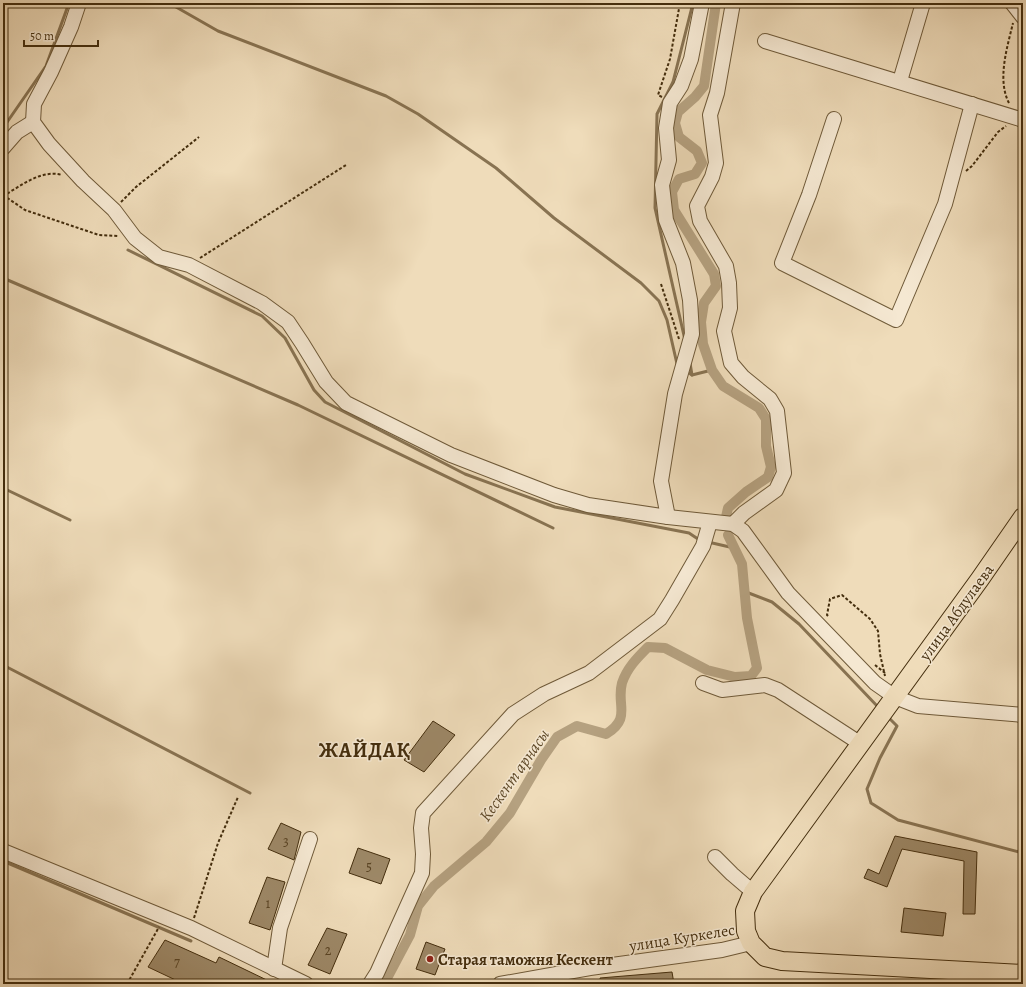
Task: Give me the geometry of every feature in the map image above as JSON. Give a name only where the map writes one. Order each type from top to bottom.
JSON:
[{"type":"main road","name":"улица Абдулаева","points":[[751,943],[746,931],[746,911],[753,892],[860,744],[886,703],[980,579],[1023,517]]},
{"type":"main road","points":[[751,943],[765,957],[782,962],[1023,974]]},
{"type":"street","points":[[79,3],[71,28],[51,72],[34,104],[33,122],[49,144],[83,181],[114,210],[135,238],[159,257],[189,265],[262,303],[288,322],[326,382],[346,403],[451,455],[554,495],[588,506],[733,524],[744,531],[788,593],[875,684],[886,703],[1023,714]]},
{"type":"street","points":[[668,517],[661,481],[676,394],[692,334],[690,300],[683,263],[666,220],[662,185],[669,160],[666,128],[670,103],[681,86],[691,59],[702,3]]},
{"type":"street","points":[[733,3],[717,93],[710,115],[716,163],[712,177],[697,206],[700,221],[726,266],[730,283],[730,308],[724,331],[731,363],[743,377],[770,399],[777,411],[784,473],[776,490],[744,513],[733,524]]},
{"type":"street","points":[[900,82],[923,3]]},
{"type":"street","points":[[765,41],[1020,119]]},
{"type":"street","points":[[834,119],[809,195],[782,263],[896,320],[945,204],[972,104]]},
{"type":"street","points":[[3,148],[18,132],[33,122]]},
{"type":"street","points":[[370,984],[377,973],[422,873],[423,854],[421,828],[423,813],[513,714],[544,694],[589,673],[660,619],[704,542],[710,522]]},
{"type":"street","points":[[703,683],[722,690],[764,685],[778,690],[860,744]]},
{"type":"street","points":[[274,969],[280,928],[310,839]]},
{"type":"street","points":[[3,851],[191,928],[306,984]]},
{"type":"street","points":[[715,857],[753,892]]},
{"type":"street","name":"улица Куркелес","points":[[500,984],[590,968],[722,950],[751,943]]},
{"type":"path","points":[[670,103],[658,95],[670,59],[680,3]]},
{"type":"path","points":[[951,182],[972,166],[998,132],[1020,119],[1005,95],[1004,63],[1017,9]]},
{"type":"path","points":[[114,210],[136,186],[199,137]]},
{"type":"path","points":[[189,265],[346,165]]},
{"type":"path","points":[[83,181],[55,173],[35,177],[3,196],[25,210],[100,235],[135,238]]},
{"type":"path","points":[[661,284],[685,359]]},
{"type":"path","points":[[831,620],[827,615],[830,599],[842,596],[870,619],[878,631],[880,654],[885,673],[886,703]]},
{"type":"path","points":[[874,664],[885,673]]},
{"type":"path","points":[[191,928],[218,843],[238,796]]},
{"type":"path","points":[[126,984],[164,917]]},
{"type":"building","points":[[433,721],[455,735],[424,772],[404,760]]},
{"type":"building","points":[[281,823],[301,832],[294,860],[268,849]]},
{"type":"building","points":[[895,836],[977,852],[975,914],[963,914],[964,861],[902,849],[887,887],[864,878],[868,869],[879,874]]},
{"type":"building","points":[[358,848],[390,859],[381,884],[349,873]]},
{"type":"building","points":[[267,877],[285,882],[270,930],[249,923]]},
{"type":"building","points":[[904,908],[946,913],[943,936],[901,932]]},
{"type":"building","points":[[327,928],[347,934],[330,974],[308,965]]},
{"type":"building","points":[[165,940],[216,963],[219,957],[275,984],[184,984],[148,967]]},
{"type":"building","name":"Старая таможня Кескент","points":[[426,942],[445,949],[435,975],[416,969]]},
{"type":"building","points":[[672,972],[674,984],[601,984],[600,978]]},
{"type":"waterway","points":[[3,128],[46,66],[69,3]]},
{"type":"waterway","points":[[169,3],[218,31],[386,96],[418,114],[496,168],[554,218],[641,283],[659,301],[667,320],[677,364],[679,366]]},
{"type":"waterway","points":[[685,340],[655,208],[657,114],[673,82],[693,3]]},
{"type":"waterway","name":"Кескент арнасы","points":[[716,3],[704,86],[695,97],[678,112],[675,123],[679,137],[697,151],[702,163],[695,174],[679,179],[672,192],[674,210],[714,274],[716,286],[704,303],[701,322],[703,344],[712,370],[723,386],[759,408],[766,419],[766,446],[771,467],[768,477],[746,492],[728,508],[726,517]]},
{"type":"waterway","points":[[128,250],[262,316],[285,338],[314,390],[325,402],[465,474],[555,507],[689,533],[701,541]]},
{"type":"waterway","points":[[3,278],[298,405],[553,528]]},
{"type":"waterway","points":[[690,363],[692,375]]},
{"type":"waterway","points":[[685,370],[692,375],[712,370]]},
{"type":"waterway","points":[[3,488],[70,520]]},
{"type":"waterway","name":"Кескент арнасы","points":[[384,984],[410,935],[418,906],[434,886],[486,842],[510,813],[541,760],[557,737],[577,726],[606,734],[619,722],[622,711],[622,683],[633,664],[648,647],[665,648],[707,670],[735,677],[751,676],[757,668],[747,618],[742,564],[728,535]]},
{"type":"waterway","points":[[708,542],[734,548]]},
{"type":"waterway","points":[[746,592],[772,602],[799,624],[879,708]]},
{"type":"waterway","points":[[3,665],[250,793]]},
{"type":"waterway","points":[[887,716],[897,726],[880,758],[867,789],[871,803],[898,820],[1023,853]]},
{"type":"waterway","points":[[3,861],[191,941]]},
{"type":"place","name":"Старая таможня Кескент","points":[[430,959]]},
{"type":"district","name":"ЖАЙДАҚ","points":[[365,750]]}]
